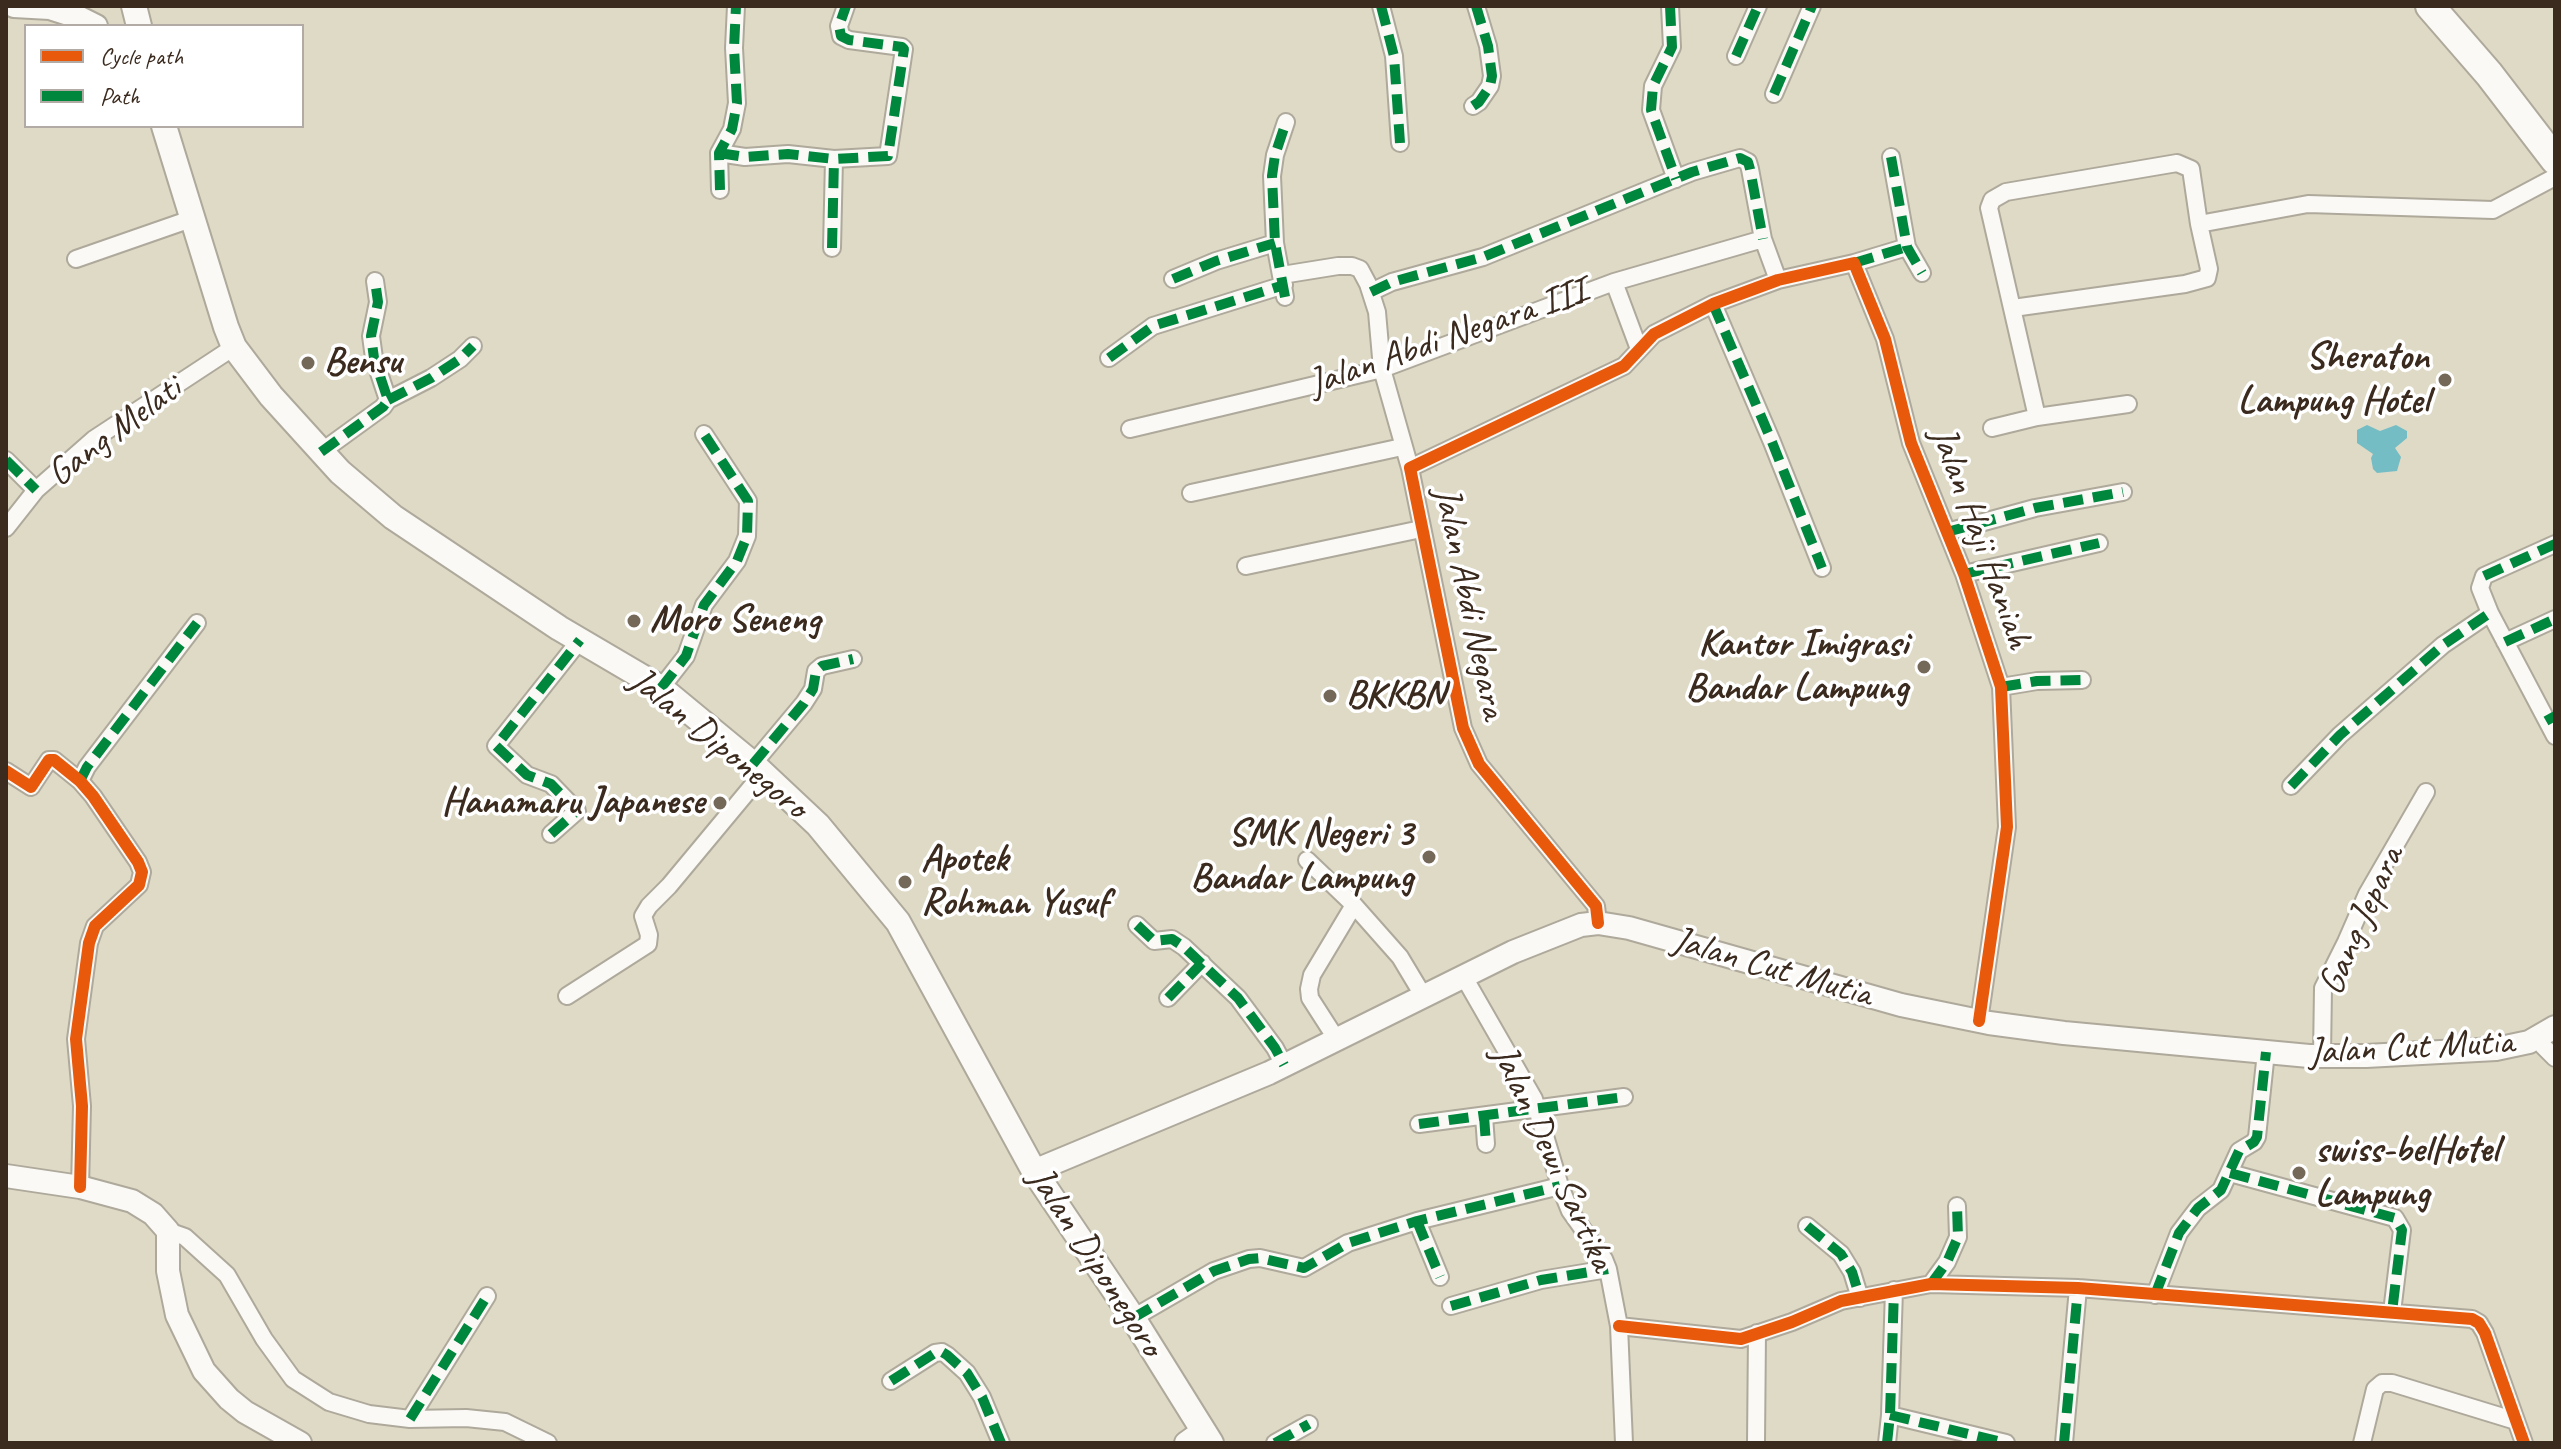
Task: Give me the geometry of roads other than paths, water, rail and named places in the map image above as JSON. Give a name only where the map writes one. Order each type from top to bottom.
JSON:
[{"type":"highway","points":[[2430,6],[2489,74],[2554,162]]},
{"type":"main road","points":[[14,6],[53,7],[92,24]]},
{"type":"main road","name":"Jalan Diponegoro","points":[[165,128],[234,347],[271,396],[321,452],[393,517],[580,640],[661,688],[758,768],[818,825],[867,881],[898,922],[1034,1171],[1133,1318],[1200,1439]]},
{"type":"main road","name":"Jalan Cut Mutia","points":[[1034,1171],[1284,1065],[1553,936],[1581,925],[1598,923],[1629,928],[1874,998],[1979,1021],[2064,1033],[2322,1056],[2474,1052],[2513,1047],[2548,1032]]},
{"type":"main road","points":[[6,1176],[80,1187],[132,1201],[153,1214],[168,1231],[168,1271],[177,1315],[204,1371],[245,1412],[300,1443]]},
{"type":"street","points":[[720,190],[719,153],[732,129],[737,103],[734,48],[736,6]]},
{"type":"street","points":[[719,153],[745,157],[788,154],[834,159],[888,156],[904,49],[841,36],[839,26],[846,6]]},
{"type":"street","points":[[1381,6],[1394,56],[1400,143]]},
{"type":"street","points":[[1473,106],[1490,86],[1492,76],[1488,46],[1476,6]]},
{"type":"street","points":[[1670,6],[1672,47],[1653,86],[1651,110],[1676,179]]},
{"type":"street","points":[[1736,56],[1758,6]]},
{"type":"street","points":[[1774,94],[1812,6]]},
{"type":"street","points":[[1284,285],[1275,243],[1272,176],[1286,122]]},
{"type":"street","points":[[1891,157],[1907,247],[1913,252],[1922,273]]},
{"type":"street","points":[[1371,292],[1392,282],[1506,248],[1676,179],[1740,158],[1750,169],[1763,239],[1778,280]]},
{"type":"street","points":[[832,248],[834,159]]},
{"type":"street","points":[[2199,224],[2308,204],[2493,210],[2554,162]]},
{"type":"street","points":[[2013,308],[2202,281],[2209,275],[2209,269],[2191,169],[2177,163],[2006,192],[1992,200],[1989,208],[2037,417]]},
{"type":"street","points":[[76,259],[191,219]]},
{"type":"street","name":"Jalan Abdi Negara III","points":[[1130,429],[1382,369],[1614,282],[1763,239]]},
{"type":"street","points":[[1173,279],[1216,261],[1275,243]]},
{"type":"street","name":"Jalan Abdi Negara","points":[[1598,923],[1596,906],[1479,764],[1463,728],[1410,468],[1624,366],[1654,334],[1713,304],[1778,280],[1856,268],[1907,247]]},
{"type":"street","points":[[1109,358],[1153,326],[1352,266],[1360,269],[1377,312],[1382,369],[1410,468]]},
{"type":"street","name":"Jalan Haji Haniah","points":[[1856,268],[1885,339],[1911,443],[1964,574],[2001,687],[2007,827],[1979,1021]]},
{"type":"street","points":[[375,281],[378,302],[371,336],[374,358],[388,400]]},
{"type":"street","points":[[1614,282],[1639,349]]},
{"type":"street","points":[[1713,304],[1822,568]]},
{"type":"street","points":[[321,452],[383,407],[388,400],[431,378],[460,359],[473,346]]},
{"type":"street","name":"Gang Melati","points":[[6,528],[36,490],[109,428],[234,347]]},
{"type":"street","points":[[1992,428],[2037,417],[2128,404]]},
{"type":"street","points":[[661,688],[686,656],[704,605],[737,561],[747,536],[748,501],[704,434]]},
{"type":"street","points":[[1191,493],[1402,447]]},
{"type":"street","points":[[6,460],[36,490]]},
{"type":"street","points":[[1947,532],[2035,508],[2123,492]]},
{"type":"street","points":[[1246,566],[1421,529]]},
{"type":"street","points":[[1964,574],[2099,543]]},
{"type":"street","points":[[2552,724],[2505,642],[2480,588],[2484,576],[2555,544]]},
{"type":"street","points":[[2291,786],[2340,735],[2443,645],[2490,613]]},
{"type":"street","points":[[2505,642],[2555,619]]},
{"type":"street","points":[[80,781],[87,767],[197,623]]},
{"type":"street","points":[[551,834],[577,811],[551,784],[527,775],[496,746],[580,640]]},
{"type":"street","points":[[567,996],[648,944],[649,935],[643,916],[649,906],[669,886],[758,768],[813,689],[816,671],[822,666],[853,659]]},
{"type":"street","points":[[2001,687],[2037,681],[2082,680]]},
{"type":"street","points":[[6,771],[31,787],[52,759],[80,781],[138,862],[142,878],[139,885],[95,926],[89,943],[76,1039],[82,1106],[80,1187]]},
{"type":"street","name":"Gang Jepara","points":[[2322,1056],[2323,988],[2362,903],[2426,792]]},
{"type":"street","points":[[1307,860],[1354,905],[1400,957],[1424,997]]},
{"type":"street","points":[[1337,1040],[1310,998],[1309,989],[1312,975],[1354,905]]},
{"type":"street","points":[[1137,925],[1154,941],[1172,939],[1202,963],[1238,998],[1284,1065]]},
{"type":"street","points":[[1168,998],[1202,963]]},
{"type":"street","name":"Jalan Dewi Sartika","points":[[1464,977],[1534,1099],[1570,1211],[1608,1269],[1619,1326],[1624,1443]]},
{"type":"street","points":[[2548,1032],[2543,1046],[2555,1058]]},
{"type":"street","points":[[2155,1295],[2179,1233],[2198,1208],[2221,1190],[2239,1151],[2257,1137],[2266,1052]]},
{"type":"street","points":[[1419,1124],[1624,1097]]},
{"type":"street","points":[[1484,1116],[1486,1144]]},
{"type":"street","points":[[2230,1173],[2395,1218],[2402,1230],[2392,1312]]},
{"type":"street","points":[[1133,1318],[1214,1271],[1249,1259],[1260,1258],[1304,1268],[1348,1243],[1417,1221],[1560,1186]]},
{"type":"street","points":[[1931,1284],[1947,1262],[1958,1237],[1957,1206]]},
{"type":"street","points":[[1417,1221],[1440,1277]]},
{"type":"street","points":[[1807,1226],[1841,1254],[1852,1272],[1860,1298]]},
{"type":"street","points":[[168,1231],[185,1237],[227,1275],[264,1339],[293,1379],[329,1402],[369,1414],[410,1419],[466,1418],[505,1422],[548,1443]]},
{"type":"street","points":[[1451,1306],[1541,1280],[1608,1269]]},
{"type":"street","points":[[1619,1326],[1741,1339],[1841,1301],[1931,1284],[2078,1288],[2472,1319],[2479,1323],[2524,1443]]},
{"type":"street","points":[[2064,1443],[2078,1288]]},
{"type":"street","points":[[1887,1443],[1894,1290]]},
{"type":"street","points":[[410,1419],[487,1296]]},
{"type":"street","points":[[1756,1443],[1757,1333]]},
{"type":"street","points":[[891,1381],[935,1353],[942,1352],[967,1373],[982,1397],[1001,1443]]},
{"type":"street","points":[[2362,1443],[2375,1389],[2382,1383],[2392,1383],[2516,1421]]},
{"type":"street","points":[[1890,1415],[2006,1443]]},
{"type":"street","points":[[1275,1443],[1309,1424]]},
{"type":"water","points":[[2367,425],[2380,431],[2396,425],[2407,431],[2407,438],[2395,448],[2401,457],[2397,471],[2377,473],[2373,469],[2373,454],[2357,443],[2357,430]]},
{"type":"place","name":"Bensu","points":[[308,363]]},
{"type":"place","name":"Sheraton Lampung Hotel","points":[[2445,380]]},
{"type":"place","name":"Moro Seneng","points":[[634,621]]},
{"type":"place","name":"Kantor Imigrasi Bandar Lampung","points":[[1924,667]]},
{"type":"place","name":"BKKBN","points":[[1330,696]]},
{"type":"place","name":"Hanamaru Japanese","points":[[720,803]]},
{"type":"place","name":"SMK Negeri 3 Bandar Lampung","points":[[1429,857]]},
{"type":"place","name":"Apotek Rohman Yusuf","points":[[905,882]]},
{"type":"place","name":"swiss-belHotel Lampung","points":[[2299,1173]]}]
